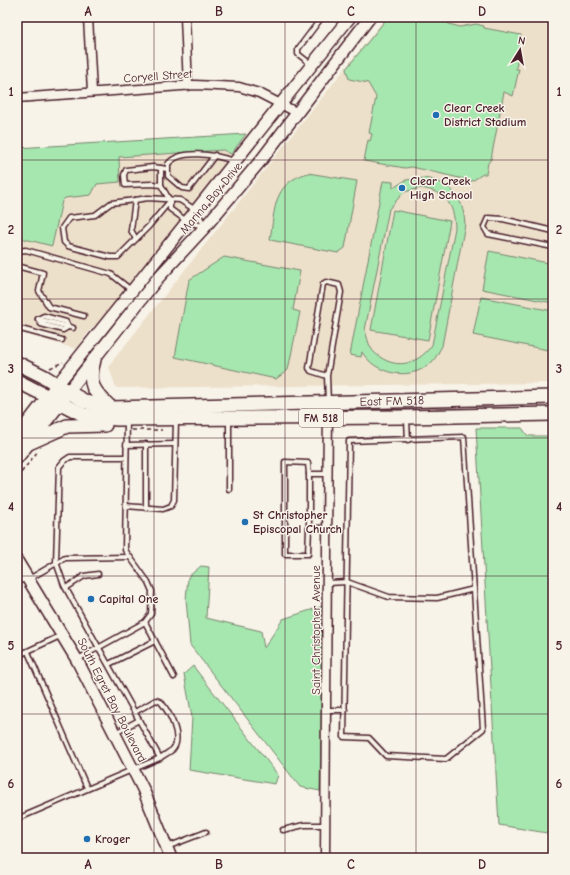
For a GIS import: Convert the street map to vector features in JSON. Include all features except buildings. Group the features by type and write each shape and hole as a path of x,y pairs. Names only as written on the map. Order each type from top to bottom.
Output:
{"main road":[{"name":"Marina Bay Drive","path":"63,388 132,291 350,17"},
{"name":"Marina Bay Drive","path":"63,388 94,360 142,299 262,159 296,112 370,17"},
{"path":"94,360 90,373 91,383 94,390 111,408"},
{"path":"17,363 63,388 25,437"},
{"path":"17,381 84,415 122,419"},
{"name":"FM 518","path":"63,388 86,402 111,408"},
{"name":"East FM 518","path":"111,408 406,400 553,398"},
{"path":"406,400 407,417"},
{"name":"East FM 518","path":"122,419 328,418 553,414"},
{"name":"FM 518","path":"17,457 25,437 67,426 108,425 122,419"},
{"name":"South Egret Bay Boulevard","path":"17,561 77,660 143,789 170,855"}],"street":[{"path":"88,17 92,92"},
{"path":"185,17 188,86"},
{"name":"Coryell Street","path":"17,98 188,86 238,86 259,93 296,112"},
{"name":"Saint Christopher Avenue","path":"325,858 328,402"}],"lane":[{"path":"312,65 298,54 298,49 322,17"},
{"path":"215,155 189,189 182,188 168,176 168,164 176,157 215,155 236,162"},
{"path":"161,168 161,185 170,201 170,209 188,222 205,227"},
{"path":"161,185 152,184 125,186 124,175 126,170 167,168"},
{"path":"170,201 149,226 118,257 110,257 68,246 64,242 62,228 69,218 95,215 111,203 148,198 170,201 180,200 197,211 205,227"},
{"path":"135,200 131,230 136,239"},
{"path":"553,231 503,219 488,218 484,227 488,234 553,247"},
{"path":"17,251 26,250 99,269 111,274 142,299"},
{"path":"17,266 43,274 39,291 45,302 50,306 84,316"},
{"path":"327,376 311,371 309,368 323,284 326,282 336,283 341,288 339,312 327,376 328,402"},
{"path":"44,316 66,322 71,328 63,330 42,324 38,319 44,316"},
{"path":"17,328 62,340"},
{"path":"407,417 408,440"},
{"path":"77,660 145,622 151,614 152,591 148,582 125,550 126,445 122,419"},
{"path":"126,506 163,509 170,506 174,500 176,419"},
{"path":"229,419 229,489"},
{"path":"464,437 483,730 446,758 386,756 369,738 344,737 347,582 349,442 464,437"},
{"path":"146,444 146,508"},
{"path":"126,445 175,444"},
{"path":"126,457 70,457 59,467 56,562 66,588 160,758"},
{"path":"285,462 308,463 309,474 308,554 284,554 285,462"},
{"path":"309,474 328,474"},
{"path":"309,528 328,528"},
{"path":"17,581 29,579 65,558 129,557"},
{"path":"66,588 84,576 98,574"},
{"path":"328,583 347,582 390,597 437,598 474,589"},
{"path":"145,622 174,677"},
{"path":"17,656 62,635"},
{"path":"109,664 155,641"},
{"path":"28,652 87,788"},
{"path":"17,819 132,768 160,758 172,750 176,739 176,733 164,707 156,700 135,712"},
{"path":"327,710 345,710"},
{"path":"114,733 139,720"},
{"path":"283,830 304,825 326,825"},
{"path":"170,855 206,832"}],"path":[{"path":"17,478 25,437"}],"shaded area":[{"name":"Clear Creek High School","path":"386,17 553,17 553,383 116,388 109,367 114,359"},
{"path":"223,150 234,156 105,318 91,329 76,349 17,332 17,236 52,246 62,201 65,198 91,195 97,184 120,182 119,157"},
{"path":"17,395 26,411 17,422"}],"green space":[{"name":"Clear Creek District Stadium","path":"388,17 439,17 449,24 460,27 476,24 484,26 484,28 521,35 516,69 519,69 513,96 504,92 491,159 488,163 486,174 483,174 472,181 412,167 405,168 364,161 368,140 370,141 372,134 369,133 376,97 368,83 349,79 346,69"},
{"path":"246,134 231,154 223,150 119,157 120,182 97,184 91,195 65,198 62,201 52,246 17,237 17,148"},
{"path":"308,173 357,181 345,248 338,253 270,240 275,207 282,190 288,183 297,177"},
{"path":"424,178 434,180 449,187 459,198 464,214 465,224 442,346 432,362 424,368 404,374 385,371 368,360 362,352 361,357 350,355 383,181 393,182 393,188 406,180","holes":["421,188 436,192 447,200 453,212 455,228 432,345 415,360 408,363 394,363 387,361 374,352 369,344 365,330 389,209 404,192"]},
{"path":"393,210 450,221 428,340 371,330"},
{"path":"489,251 553,264 553,303 482,289"},
{"path":"224,257 300,271 293,310 300,312 288,370 276,379 175,357 189,280"},
{"path":"481,297 553,311 553,351 473,335"},
{"path":"476,428 522,428 528,436 553,436 553,834 499,825"},
{"path":"201,566 209,567 206,618 261,631 264,648 283,619 323,606 320,791 300,787 190,645 186,599 188,577"},
{"path":"193,666 278,775 275,784 189,770 192,717 184,674"}],"place":[{"name":"Clear Creek District Stadium","path":"436,115"},
{"name":"Clear Creek High School","path":"402,188"},
{"name":"St Christopher Episcopal Church","path":"245,522"},
{"name":"Capital One","path":"91,599"},
{"name":"Kroger","path":"87,839"}]}
